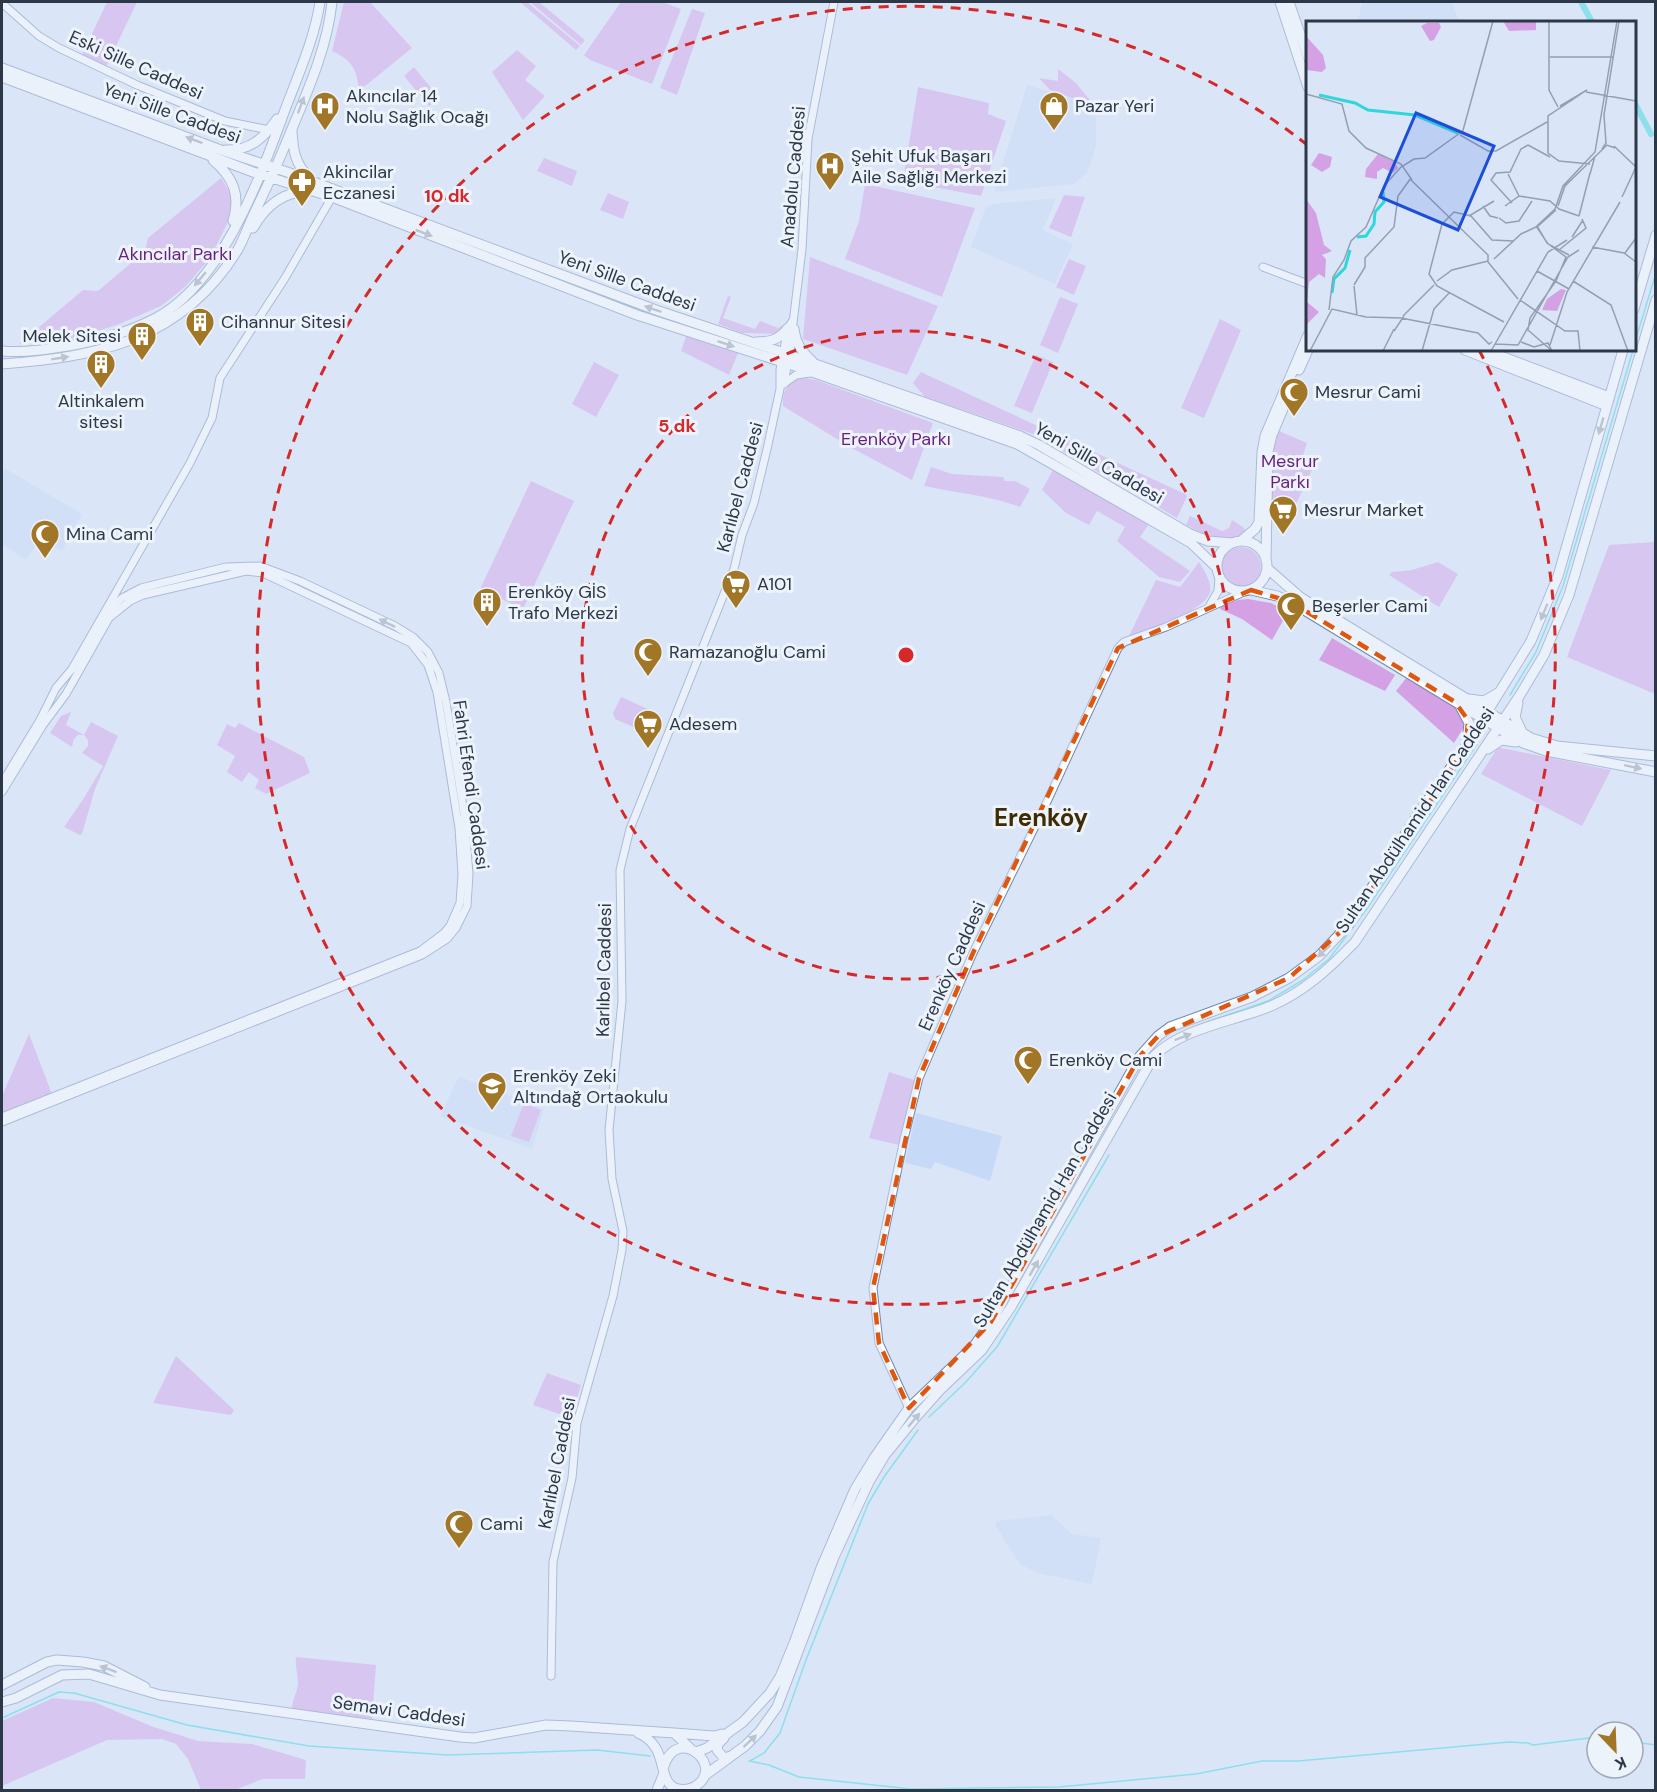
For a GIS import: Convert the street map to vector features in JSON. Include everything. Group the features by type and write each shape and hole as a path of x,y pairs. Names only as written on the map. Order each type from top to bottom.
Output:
{"main road":[{"path":"2,351 36,350 84,343 127,330 157,317 187,294 215,261 260,175 311,41 320,2"},
{"path":"238,250 292,127 324,42 332,2"},
{"path":"1280,2 1306,81"},
{"path":"1289,2 1306,51"},
{"name":"Yeni Sille Caddesi","path":"2,68 275,168 317,187 623,299 748,342 1017,444 1191,543 1217,572"},
{"name":"Yeni Sille Caddesi","path":"2,77 260,175 317,187 332,197 637,315 786,358"},
{"path":"218,149 232,150 253,145 269,130 286,107"},
{"path":"2,364 57,359 121,344 148,334 185,310 205,291 245,242 264,212 275,201 317,187 303,172 296,160 292,127"},
{"path":"206,155 225,170 234,186 236,211 229,237"},
{"path":"1636,305 1656,235"},
{"name":"Sultan Abdülhamid Han Caddesi","path":"704,1776 745,1746 760,1731 777,1707 834,1557 869,1482 885,1455 940,1390 982,1350 1011,1307 1154,1056 1176,1040 1273,1005 1308,986 1329,968 1355,942 1517,699 1544,655 1572,588 1656,300"},
{"path":"748,342 774,340 782,337 791,326"},
{"path":"791,326 800,350 815,369"},
{"path":"1306,340 1265,436 1262,452 1260,515 1255,529 1220,553 1217,572 1229,588 1277,596 1291,602 1545,751 1656,772"},
{"path":"1248,591 1262,581 1267,565 1270,443 1308,351"},
{"path":"1468,351 1608,402"},
{"path":"1487,351 1608,402"},
{"name":"Sultan Abdülhamid Han Caddesi","path":"694,1751 707,1748 743,1722 758,1707 780,1677 795,1643 821,1568 855,1489 909,1408 966,1353 991,1322 1140,1056 1158,1036 1170,1028 1272,988 1289,978 1319,956 1349,924 1418,814 1467,746 1531,641 1554,588 1623,351"},
{"name":"Yeni Sille Caddesi","path":"815,369 1020,436 1190,534 1208,541 1237,542"},
{"path":"1255,529 1261,536 1267,533"},
{"path":"1237,542 1255,545 1260,549 1267,565 1300,597 1458,700 1468,720 1467,746"},
{"path":"1504,688 1502,704 1508,706 1517,699"},
{"path":"1458,700 1484,701 1492,698 1504,688"},
{"path":"1517,699 1515,717 1523,738"},
{"path":"1467,746 1475,737 1482,737 1484,744 1479,756"},
{"path":"1479,756 1501,740 1523,738 1551,745 1656,756"},
{"name":"Semavi Caddesi","path":"2,1685 47,1662 57,1660 104,1666 160,1695"},
{"name":"Semavi Caddesi","path":"2,1702 16,1698 62,1675 76,1673 89,1674 160,1695 460,1737 474,1738 546,1725 714,1736 730,1732"},
{"path":"633,1731 650,1739 670,1785 689,1790 704,1776 704,1762 674,1734"},
{"path":"730,1732 718,1744 717,1750 724,1758 731,1756"},
{"path":"657,1791 670,1754 682,1748 694,1751"}],"street":[{"name":"Anadolu Caddesi","path":"786,358 802,249 808,139 834,2"},
{"name":"Eski Sille Caddesi","path":"2,3 39,36 137,85 225,121 269,130"},
{"path":"2,792 43,725 60,702 190,463 212,418 220,378 285,278 332,197"},
{"path":"1263,267 1306,283"},
{"path":"1272,272 1306,278"},
{"name":"Karlıbel Caddesi","path":"551,1676 553,1562 572,1478 577,1423 613,1296 622,1250 623,1231 612,1179 609,1130 622,1001 620,870 630,829 728,587 742,535 754,503 782,387 786,358"},
{"path":"782,387 796,375 815,369"},
{"name":"Fahri Efendi Caddesi","path":"2,1122 422,955 447,939 456,928 467,906 469,874 464,813 446,702 439,673 428,652 413,637 395,626 300,581 260,566 226,567 141,588 122,598 106,616"},
{"name":"Fahri Efendi Caddesi","path":"2,1117 420,951 444,933 457,913 460,903 462,874 459,828 437,692 428,665 411,644 263,573 246,571 143,595 106,616"},
{"path":"1209,607 1218,591 1217,572"},
{"name":"Erenköy Caddesi","path":"909,1408 879,1343 873,1288 919,1078 973,953 1045,806 1118,648 1124,642 1166,627 1248,591"},
{"path":"2,783 52,696 106,616"}],"highlighted area":[{"path":"1251,590 1291,602 1455,702 1468,720 1466,746 1349,924 1289,978 1158,1036 1140,1056 991,1322 909,1408 879,1343 873,1288 919,1078 973,953 1118,648"}],"shaded area":[{"path":"1362,2 1452,2 1459,21 1358,21"},
{"name":"Pazar Yeri","path":"1027,85 1088,103 1096,118 1096,145 1088,172 1074,184 994,192"},
{"path":"1056,198 1043,230 1073,244 1055,284 971,247 986,207 993,204"},
{"path":"6,469 82,514 62,551 40,539 26,560 2,544 2,472"},
{"name":"Erenköy Zeki Altındağ Ortaokulu","path":"460,1077 544,1109 532,1149 441,1116 457,1079"},
{"path":"916,1113 1002,1136 990,1181 935,1162 931,1169 905,1163"},
{"path":"1051,1515 1072,1534 1101,1538 1092,1584 1037,1573 1020,1564 995,1525 997,1521"}],"green space":[{"path":"107,2 137,2 106,67 82,55"},
{"path":"344,2 370,2 412,48 359,91 357,77 352,66 332,51"},
{"path":"520,2 527,2 580,46 576,50"},
{"path":"530,2 539,2 585,40 581,45"},
{"path":"621,2 662,2 681,9 652,84 590,60 584,55"},
{"path":"692,9 705,13 677,95 660,88"},
{"path":"517,50 536,66 525,80 545,96 523,120 492,72"},
{"path":"414,67 439,98 429,106 404,76"},
{"path":"1058,69 1076,83 1090,100 1086,103 1050,90 1039,78 1058,81"},
{"path":"918,87 989,103 988,114 1006,121 981,196 903,181"},
{"path":"544,158 577,171 572,186 537,171"},
{"name":"Akıncılar Parkı","path":"221,178 231,194 232,207 229,220 210,258 185,287 161,306 117,325 74,338 19,344 83,290 98,291 145,251 148,238"},
{"path":"865,184 975,208 942,297 845,259 859,221"},
{"path":"608,193 629,202 623,219 600,210"},
{"path":"1064,195 1085,197 1071,237 1049,228"},
{"path":"810,257 938,306 907,375 803,339"},
{"path":"1069,259 1086,266 1074,295 1056,287"},
{"path":"728,296 731,297 723,318 755,329 760,321 778,328 787,323 779,334 742,333 718,324"},
{"path":"1060,297 1078,304 1058,353 1040,345"},
{"path":"1220,319 1241,330 1204,418 1181,408"},
{"path":"687,334 739,351 729,375 681,351"},
{"path":"1036,355 1053,362 1032,413 1014,406"},
{"path":"594,362 619,375 596,417 572,404"},
{"path":"921,372 1185,494 1187,496 1177,518 1033,434 925,397 913,383"},
{"name":"Erenköy Parkı","path":"804,378 816,380 933,423 912,480 850,447 783,406 787,387 794,381"},
{"name":"Mesrur Parkı","path":"1279,431 1307,443 1303,455 1314,465 1295,507 1290,508 1274,502 1270,496 1274,445"},
{"path":"931,467 952,474 1003,477 1005,481 1015,481 1030,489 1020,507 984,497 924,486"},
{"path":"1054,468 1149,524 1140,537 1190,571 1180,582 1159,577 1117,541 1125,527 1097,511 1089,525 1066,513 1042,490"},
{"path":"531,481 574,501 523,609 480,589"},
{"path":"1190,516 1222,531 1229,528 1232,520 1246,531 1232,538 1216,537 1186,525"},
{"path":"1656,542 1655,694 1567,657 1609,545"},
{"path":"1241,547 1255,553 1261,567 1255,581 1241,587 1227,581 1221,567 1227,553"},
{"path":"1199,562 1210,584 1210,592 1206,599 1187,613 1129,636 1156,580 1180,587"},
{"path":"1438,562 1458,574 1439,607 1389,575 1392,572 1412,570"},
{"path":"1248,599 1271,603 1288,612 1272,640 1242,619 1220,609 1238,600"},
{"path":"1332,638 1395,675 1385,691 1319,660"},
{"path":"1407,677 1468,713 1469,719 1454,743 1396,691"},
{"path":"621,697 661,715 652,735 615,719 613,713"},
{"path":"71,712 66,725 84,735 78,735 74,739 72,747 50,733 61,716"},
{"path":"91,722 118,736 95,789 80,835 64,827 103,766 82,753 88,746 88,740 84,735"},
{"path":"239,723 304,757 310,773 266,794 255,788 259,780 249,772 242,782 227,772 235,756 217,745 227,724 235,728"},
{"path":"1498,747 1611,770 1582,826 1481,774"},
{"path":"29,1034 52,1094 2,1113 2,1096"},
{"path":"889,1072 914,1080 899,1145 869,1138"},
{"path":"524,1103 541,1110 529,1142 511,1136"},
{"path":"176,1356 234,1410 231,1415 153,1403"},
{"path":"547,1373 581,1385 571,1418 533,1405"},
{"path":"296,1657 376,1665 372,1719 292,1709 298,1684"},
{"path":"53,1698 94,1702 151,1726 198,1741 252,1744 306,1760 305,1779 263,1779 235,1790 201,1790 188,1759 176,1744 162,1739 107,1740 2,1786 2,1721"}],"waterway":[{"path":"1581,2 1591,21"},
{"path":"1636,106 1651,134"},
{"path":"1636,338 1656,273"},
{"path":"1510,695 1536,652 1563,586 1633,351"},
{"path":"1207,1022 1268,1001 1303,980 1329,959 1366,910 1477,744"},
{"path":"929,1417 965,1383 997,1347 1109,1155"},
{"path":"750,1761 764,1753 780,1733 806,1660 868,1504 884,1477 918,1430"},
{"path":"2,1718 59,1692 74,1693 187,1725 309,1746 448,1755 597,1750 650,1756"},
{"path":"749,1761 769,1765 799,1777 911,1789 1059,1787 1196,1774 1262,1761 1298,1761 1509,1742 1533,1745 1585,1738"},
{"path":"1645,1744 1656,1745"}],"place":[{"name":"Akıncılar 14 Nolu Sağlık Ocağı","path":"325,132"},
{"name":"Pazar Yeri","path":"1054,132"},
{"name":"Şehit Ufuk Başarı Aile Sağlığı Merkezi","path":"830,192"},
{"name":"Akincilar Eczanesi","path":"302,208"},
{"name":"Cihannur Sitesi","path":"200,348"},
{"name":"Melek Sitesi","path":"142,362"},
{"name":"Altinkalem sitesi","path":"101,390"},
{"name":"Mesrur Cami","path":"1294,418"},
{"name":"Mesrur Market","path":"1283,536"},
{"name":"Mina Cami","path":"45,560"},
{"name":"A101","path":"736,610"},
{"name":"Erenköy GİS Trafo Merkezi","path":"487,628"},
{"name":"Beşerler Cami","path":"1291,632"},
{"name":"Ramazanoğlu Cami","path":"648,678"},
{"name":"Adesem","path":"648,750"},
{"name":"Erenköy Cami","path":"1028,1086"},
{"name":"Erenköy Zeki Altındağ Ortaokulu","path":"492,1112"},
{"name":"Cami","path":"459,1550"}],"district":[{"name":"Erenköy","path":"1041,817"}]}
